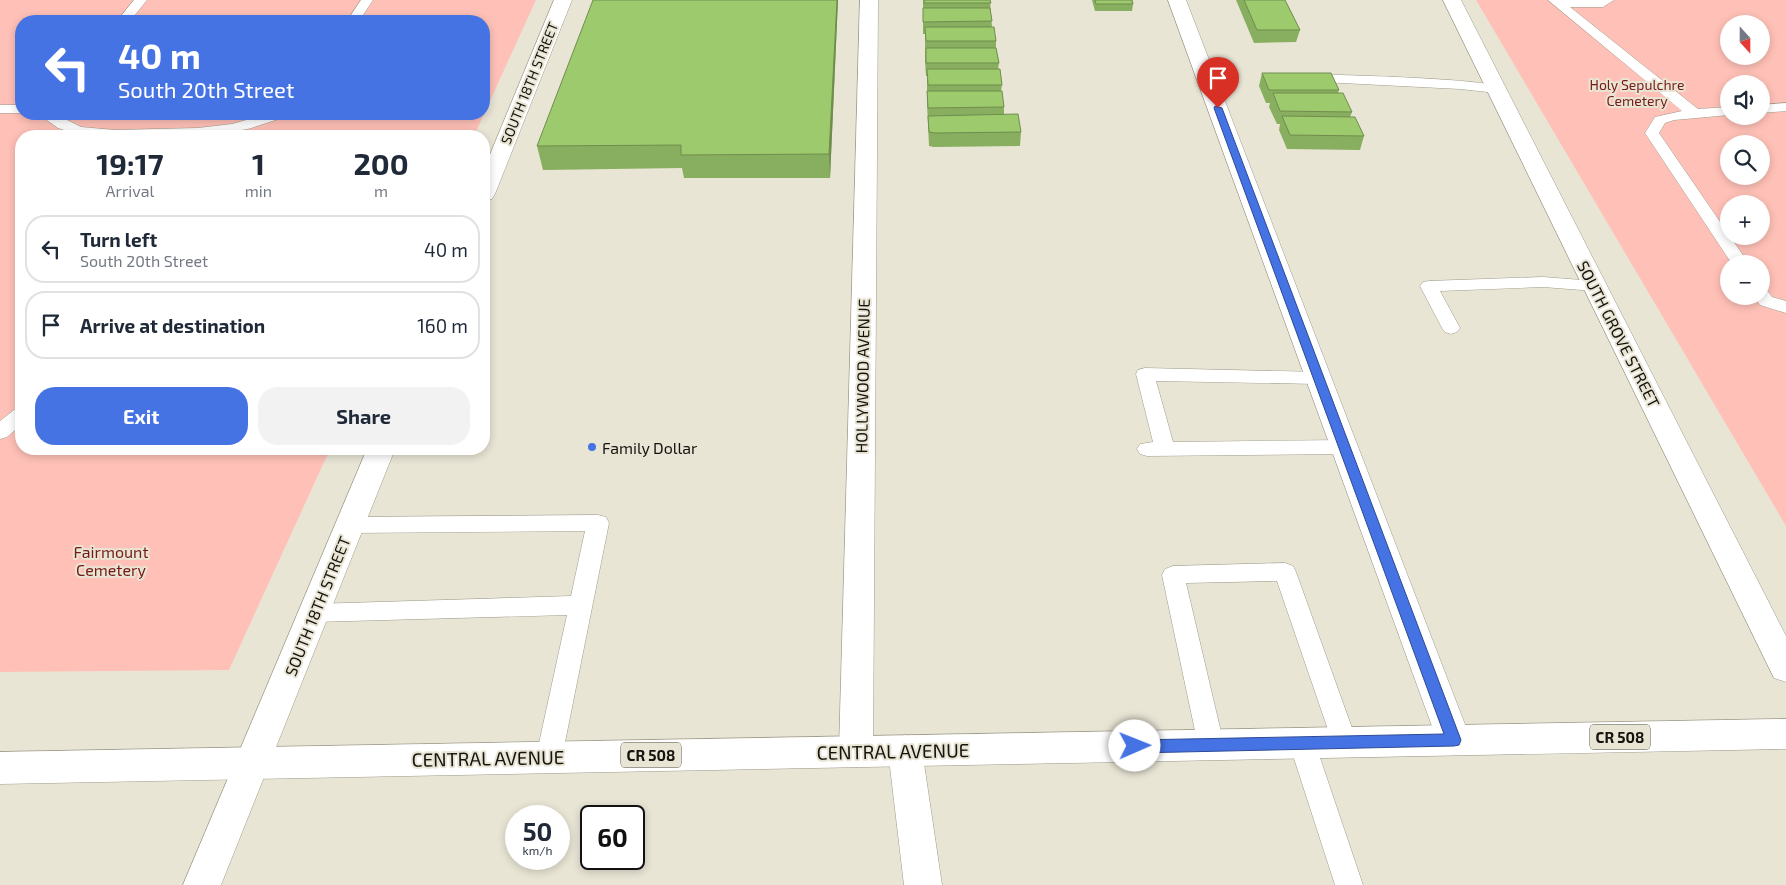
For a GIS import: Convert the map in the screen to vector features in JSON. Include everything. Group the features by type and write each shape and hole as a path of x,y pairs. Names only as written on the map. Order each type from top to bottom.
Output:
{"street":[{"name":"SOUTH 18TH STREET","path":"490,179 563,0"},
{"name":"HOLLYWOOD AVENUE","path":"856,752 868,0"},
{"path":"1177,0 1454,740"},
{"name":"SOUTH GROVE STREET","path":"1452,0 1786,668"},
{"name":"SOUTH 18TH STREET","path":"202,885 378,455"},
{"name":"CENTRAL AVENUE","path":"0,768 1786,734"},
{"path":"905,750 923,885"}],"lane":[{"path":"128,15 141,0"},
{"path":"357,15 367,0"},
{"path":"1556,2 1603,3 1608,0"},
{"path":"1556,2 1695,114"},
{"path":"1295,78 1497,89"},
{"path":"1770,108 1786,107"},
{"path":"0,110 15,109"},
{"path":"1720,112 1673,116 1660,120 1652,133 1735,255"},
{"path":"54,120 76,130"},
{"path":"239,130 267,120"},
{"path":"1451,328 1429,286 1543,282 1596,286"},
{"path":"1770,302 1786,307"},
{"path":"1319,378 1144,374 1156,449 1345,447"},
{"path":"0,432 15,420"},
{"path":"349,525 598,522 549,757"},
{"path":"1211,745 1173,574 1285,572 1344,742"},
{"path":"314,612 580,605"},
{"path":"1302,743 1349,885"}],"green space":[{"name":"Fairmount Cemetery","path":"0,0 536,0 490,101 490,15 15,15 15,120 481,120 477,130 15,130 15,455 327,455 229,670 0,672"},
{"name":"Holy Sepulchre Cemetery","path":"1476,0 1786,0 1786,526"}],"building":[{"path":"593,0 837,0 829,154 681,155 681,145 537,146"},
{"path":"924,0 990,0 991,3 924,3"},
{"path":"1095,0 1132,0 1133,4 1096,4"},
{"path":"1244,0 1285,0 1300,30 1257,30"},
{"path":"923,8 990,8 992,21 923,22"},
{"path":"925,27 994,27 996,41 926,41"},
{"path":"926,48 996,48 999,63 926,63"},
{"path":"927,69 1000,69 1002,85 928,85"},
{"path":"1262,73 1331,73 1339,90 1269,90"},
{"path":"927,91 1002,91 1004,107 928,108"},
{"path":"1273,93 1343,93 1352,112 1280,111"},
{"path":"1018,114 1021,132 929,132 928,116"},
{"path":"1282,116 1355,117 1364,136 1290,135"}],"place":[{"name":"Family Dollar","path":"592,447"}],"route":[{"path":"1135,746 1454,740 1218,108"}]}
